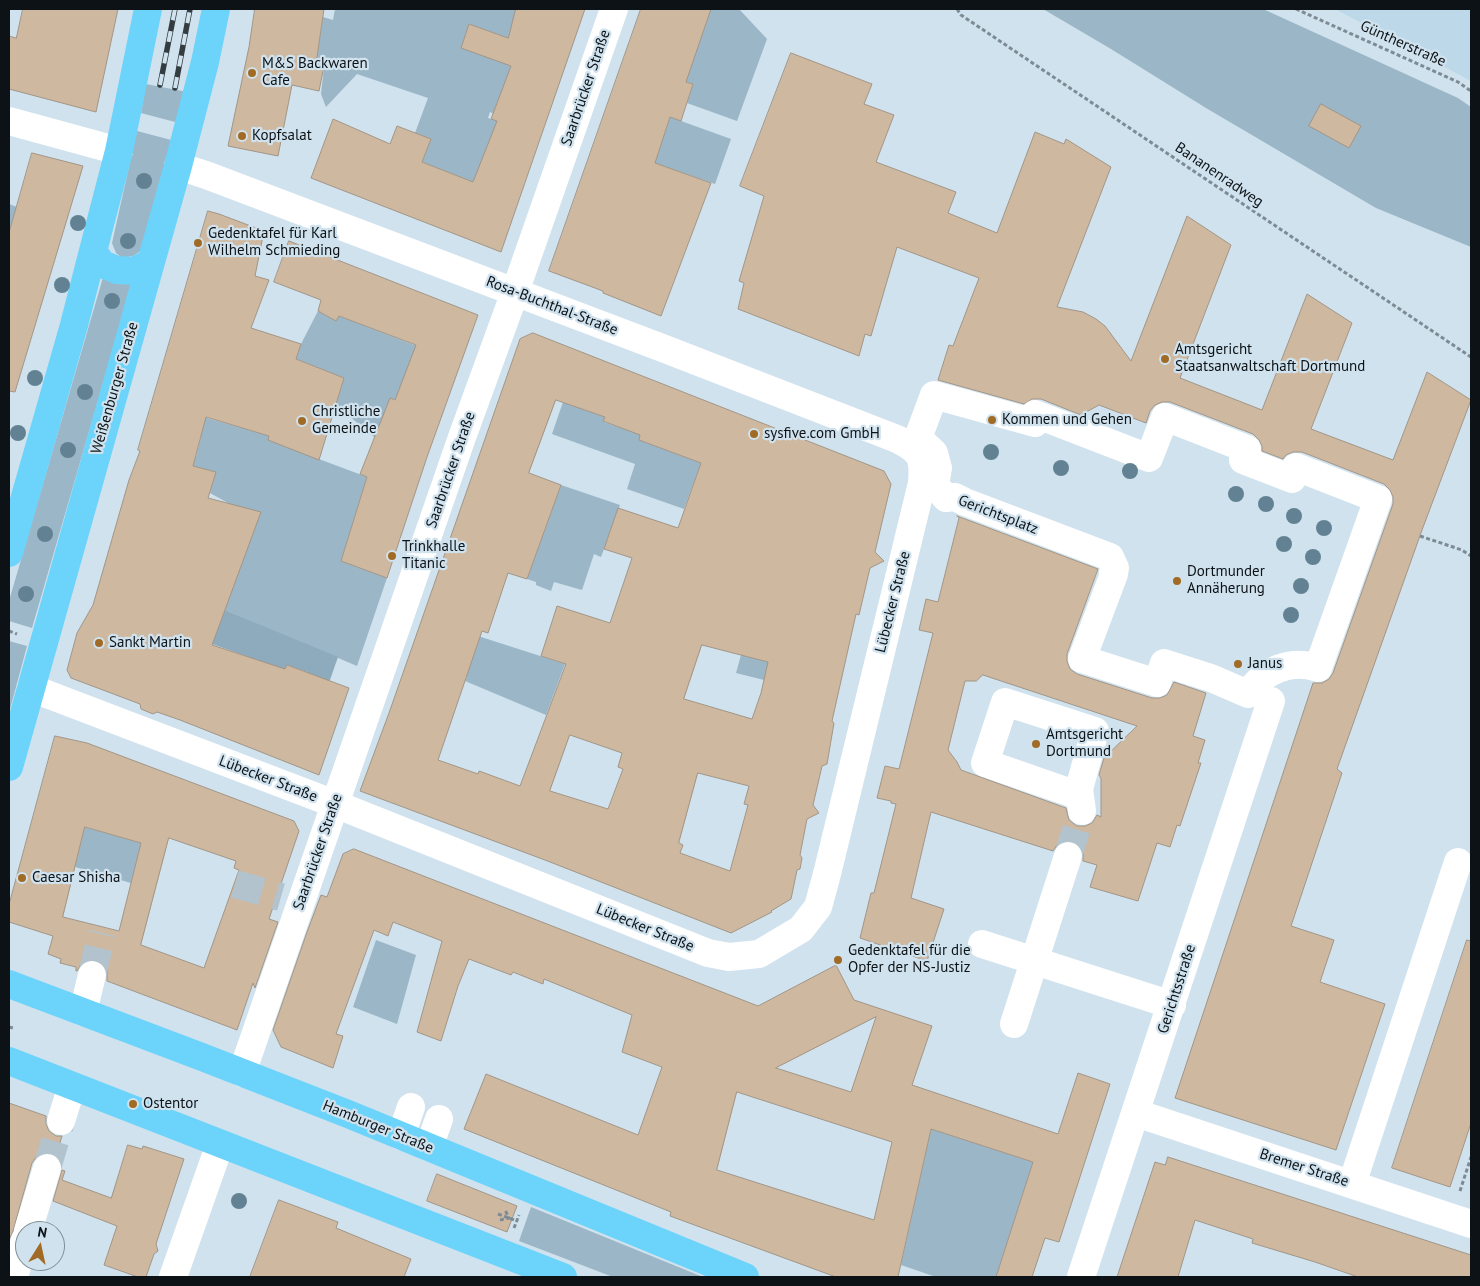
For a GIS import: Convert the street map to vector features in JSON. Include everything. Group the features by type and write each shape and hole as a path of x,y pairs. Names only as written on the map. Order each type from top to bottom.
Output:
{"main road":[{"path":"9,553 74,325 93,251 118,151 148,9"},
{"name":"Weißenburger Straße","path":"9,767 178,166 205,62 216,9"},
{"path":"93,251 102,264 117,270 134,271 150,263"},
{"name":"Hamburger Straße","path":"9,984 401,1136 745,1277"},
{"path":"9,1061 563,1277"}],"street":[{"name":"Saarbrücker Straße","path":"242,1073 291,900 335,804 461,440 614,9"},
{"path":"9,121 118,151"},
{"name":"Rosa-Buchthal-Straße","path":"178,166 206,174 665,349 897,440 911,446 920,457"},
{"name":"Gerichtsplatz","path":"934,395 1035,424 1032,421 1035,414 1149,458 1165,417 1247,449 1243,460 1292,479 1296,468 1378,499 1318,668 1295,664 1285,667 1269,673 1260,679 1248,694 1211,678 1164,663 1157,683 1082,659 1114,574 1115,568 1110,557 955,497 946,498 935,485 938,468 934,452 918,438 934,395"},
{"name":"Lübecker Straße","path":"31,688 335,804 708,953 729,957 759,954 801,929 818,907 922,483 923,469 920,457"},
{"name":"Gerichtsstraße","path":"1081,1277 1271,701"},
{"path":"1014,1024 1068,856"},
{"path":"1352,1184 1458,862"},
{"path":"982,944 1172,1005"},
{"path":"83,1012 92,975"},
{"path":"61,1122 72,1086"},
{"path":"401,1136 412,1107"},
{"name":"Bremer Straße","path":"1136,1113 1466,1220"},
{"path":"429,1148 439,1119"},
{"path":"173,1277 220,1144"},
{"path":"31,1221 47,1168"}],"path":[{"name":"Bananenradweg","path":"957,9 961,15 1471,357"},
{"name":"Güntherstraße","path":"1296,9 1458,82 1471,91"},
{"path":"1420,536 1462,550 1471,556"},
{"path":"1466,1220 1471,1157"},
{"path":"514,1230 522,1208"},
{"path":"498,1214 517,1221"}],"shaded area":[{"path":"335,9 524,9 516,31 508,38 469,24 461,48 508,64 511,67 494,114 490,112 488,118 519,129 473,182 422,162 431,139 415,133 428,98 357,74 326,107 321,94 324,67 316,64 323,17 333,20"},
{"path":"711,9 739,9 767,39 737,121 687,103 693,84 677,79 700,40"},
{"path":"1043,9 1263,9 1458,98 1471,107 1471,247 1376,208"},
{"path":"1335,9 1471,9 1471,81"},
{"path":"146,84 187,92 179,123 141,113"},
{"path":"670,117 731,139 715,184 652,162 657,130 665,133"},
{"path":"137,131 175,141 143,248 133,255 121,257 116,253 112,243"},
{"path":"9,204 17,207 9,233"},
{"path":"104,274 132,283 32,628 9,621 9,601"},
{"path":"318,311 336,321 339,316 427,350 395,400 390,398 379,440 336,405 344,378 296,359 301,344"},
{"path":"563,402 605,417 604,422 624,429 641,432 639,440 701,463 684,509 627,489 635,464 552,434"},
{"path":"200,416 269,436 268,440 367,477 341,561 387,578 357,666 225,610 228,503 210,493 215,472 199,468 184,471 196,457 201,436"},
{"path":"561,485 620,505 601,557 594,554 582,590 554,582 551,591 527,579"},
{"path":"225,610 338,657 324,697 307,672 287,665 281,680 246,656 212,644"},
{"path":"478,636 565,664 546,715 465,681 467,677 464,676"},
{"path":"9,641 27,646 9,713"},
{"path":"741,655 768,662 784,685 736,673"},
{"path":"84,827 141,843 131,883 75,867"},
{"path":"376,940 416,955 397,1024 353,1007"},
{"path":"931,1129 1033,1162 996,1277 936,1277 901,1265"},
{"path":"531,1207 703,1277 613,1277 519,1241"}],"building":[{"path":"23,9 118,9 96,112 9,89 9,36 16,38"},
{"path":"255,9 324,9 316,64 324,66 319,91 292,85 278,156 228,146"},
{"path":"516,9 585,9 501,252 311,178 333,119 390,144 397,126 431,139 422,162 473,182 497,121 491,119 511,66 461,48 469,24 508,38"},
{"path":"641,9 711,9 686,82 693,84 681,121 670,117 655,163 711,183 661,316 603,293 603,291 549,271"},
{"path":"791,53 872,84 864,104 894,115 876,162 956,192 948,213 997,233 1035,132 1064,144 1066,139 1111,167 1057,307 1083,312 1096,319 1105,326 1131,361 1187,216 1231,245 1180,378 1262,410 1307,294 1352,323 1311,429 1393,460 1427,372 1471,400 1422,530 1337,769 1342,773 1291,926 1334,940 1320,982 1385,1004 1336,1150 1175,1098 1313,683 1322,683 1329,679 1333,673 1393,504 1390,490 1384,484 1302,452 1293,452 1286,455 1283,459 1262,451 1259,440 1253,434 1170,402 1162,402 1155,405 1150,411 1146,423 1099,405 1081,415 1041,399 1032,399 1024,404 938,380 949,345 953,346 979,278 897,247 871,336 865,334 859,356 738,309 744,283 739,281 764,196 740,186"},
{"path":"1321,104 1361,126 1349,148 1309,126"},
{"path":"32,153 83,166 15,392 9,391 9,233"},
{"path":"208,211 264,231 255,276 269,280 251,328 301,344 296,359 344,378 319,460 268,440 269,436 206,417 193,466 216,472 208,498 261,512 212,645 285,669 287,665 349,688 319,775 180,720 157,712 153,714 141,709 140,704 71,678 67,670 77,633 93,605 129,480 140,451 138,450"},
{"path":"289,241 478,315 427,457 387,578 341,561 367,477 360,474 390,398 395,400 416,345 339,316 336,321 318,311 321,300 274,282"},
{"path":"533,333 884,471 891,484 875,552 884,561 870,568 859,615 856,614 832,721 834,723 827,764 822,766 813,805 819,813 807,819 800,855 802,858 800,869 797,870 791,899 772,912 731,933 545,860 360,791 520,339","holes":["556,400 605,417 603,421 640,435 639,440 701,463 678,528 618,508 604,549 632,558 610,623 557,606 541,656 566,664 520,786 479,771 478,774 438,760 482,631 488,633 508,573 527,579 561,485 529,473","702,645 768,662 761,693 752,719 684,699","570,735 622,753 618,767 623,769 608,809 550,791","698,773 749,786 744,804 748,805 730,871 680,853 683,845 679,843"]},
{"path":"957,516 1098,569 1067,654 1070,669 1077,674 1152,698 1160,698 1167,695 1174,682 1206,693 1193,736 1205,740 1198,763 1201,763 1180,826 1177,825 1170,847 1157,843 1138,901 1090,887 1097,865 1083,861 1083,852 1080,846 1073,841 1064,841 1057,845 1053,851 931,812 911,898 944,909 927,961 860,938 871,893 874,893 896,804 877,798 885,766 899,769 933,633 919,630 926,599 938,602 959,518","holes":["983,675 1137,726 1104,758 1099,775 1101,778 1101,817 1097,815 1092,823 1085,826 1077,826 1069,820 1066,808 961,770 948,750 965,681 976,681"]},
{"path":"55,736 87,743 294,821 299,831 269,919 278,922 255,988 253,983 237,1030 107,981 107,970 103,964 96,960 87,960 81,964 77,971 76,967 60,963 61,959 48,954 53,936 9,922 9,905","holes":["85,827 141,843 119,931 63,917","169,838 236,861 234,868 239,870 204,968 141,945"]},
{"path":"354,849 758,1006 836,965 854,1000 932,1026 912,1085 1058,1134 1078,1073 1110,1084 1059,1242 1045,1238 1032,1277 996,1277 1033,1162 931,1129 898,1277 836,1277 670,1216 671,1212 464,1129 486,1074 638,1135 662,1067 622,1052 632,1015 544,979 543,984 513,972 511,975 469,959 458,986 441,1041 417,1032 442,941 393,922 388,936 374,930 336,1034 343,1036 333,1068 281,1047 273,1030 321,895 327,897 343,854","holes":["876,1017 851,1092 776,1068","737,1092 892,1142 874,1220 717,1170"]},
{"path":"1467,940 1471,941 1471,1123 1450,1187 1392,1168"},
{"path":"9,1103 46,1116 46,1124 49,1131 56,1136 62,1136 56,1156 51,1153 43,1153 36,1157 32,1163 9,1240"},
{"path":"128,1145 142,1149 143,1146 184,1159 156,1244 158,1251 154,1254 146,1277 138,1277 104,1265 117,1226 53,1201 62,1170 65,1171 62,1180 111,1198"},
{"path":"1168,1157 1471,1255 1471,1277 1358,1277 1252,1243 1253,1239 1195,1220 1178,1277 1117,1277 1155,1162 1165,1165"},
{"path":"437,1174 517,1206 507,1232 427,1201"},
{"path":"279,1200 338,1222 336,1228 411,1259 404,1277 250,1277"}],"tunnel":[{"path":"1068,856 1082,811"},
{"path":"235,884 281,897"},
{"path":"92,975 102,933"},
{"path":"47,1168 61,1121"}],"railway":[{"path":"160,85 175,9"},
{"path":"175,88 190,9"}],"place":[{"name":"M&S Backwaren Cafe","path":"252,73"},
{"name":"Kopfsalat","path":"242,136"},
{"name":"Gedenktafel für Karl Wilhelm Schmieding","path":"198,243"},
{"name":"Amtsgericht Staatsanwaltschaft Dortmund","path":"1165,359"},
{"name":"Kommen und Gehen","path":"992,420"},
{"name":"Christliche Gemeinde","path":"302,421"},
{"name":"sysfive.com GmbH","path":"754,434"},
{"name":"Trinkhalle Titanic","path":"392,556"},
{"name":"Dortmunder Annäherung","path":"1177,581"},
{"name":"Sankt Martin","path":"99,643"},
{"name":"Janus","path":"1238,664"},
{"name":"Amtsgericht Dortmund","path":"1036,744"},
{"name":"Caesar Shisha","path":"22,878"},
{"name":"Gedenktafel für die Opfer der NS-Justiz","path":"838,960"},
{"name":"Ostentor","path":"133,1104"}]}
